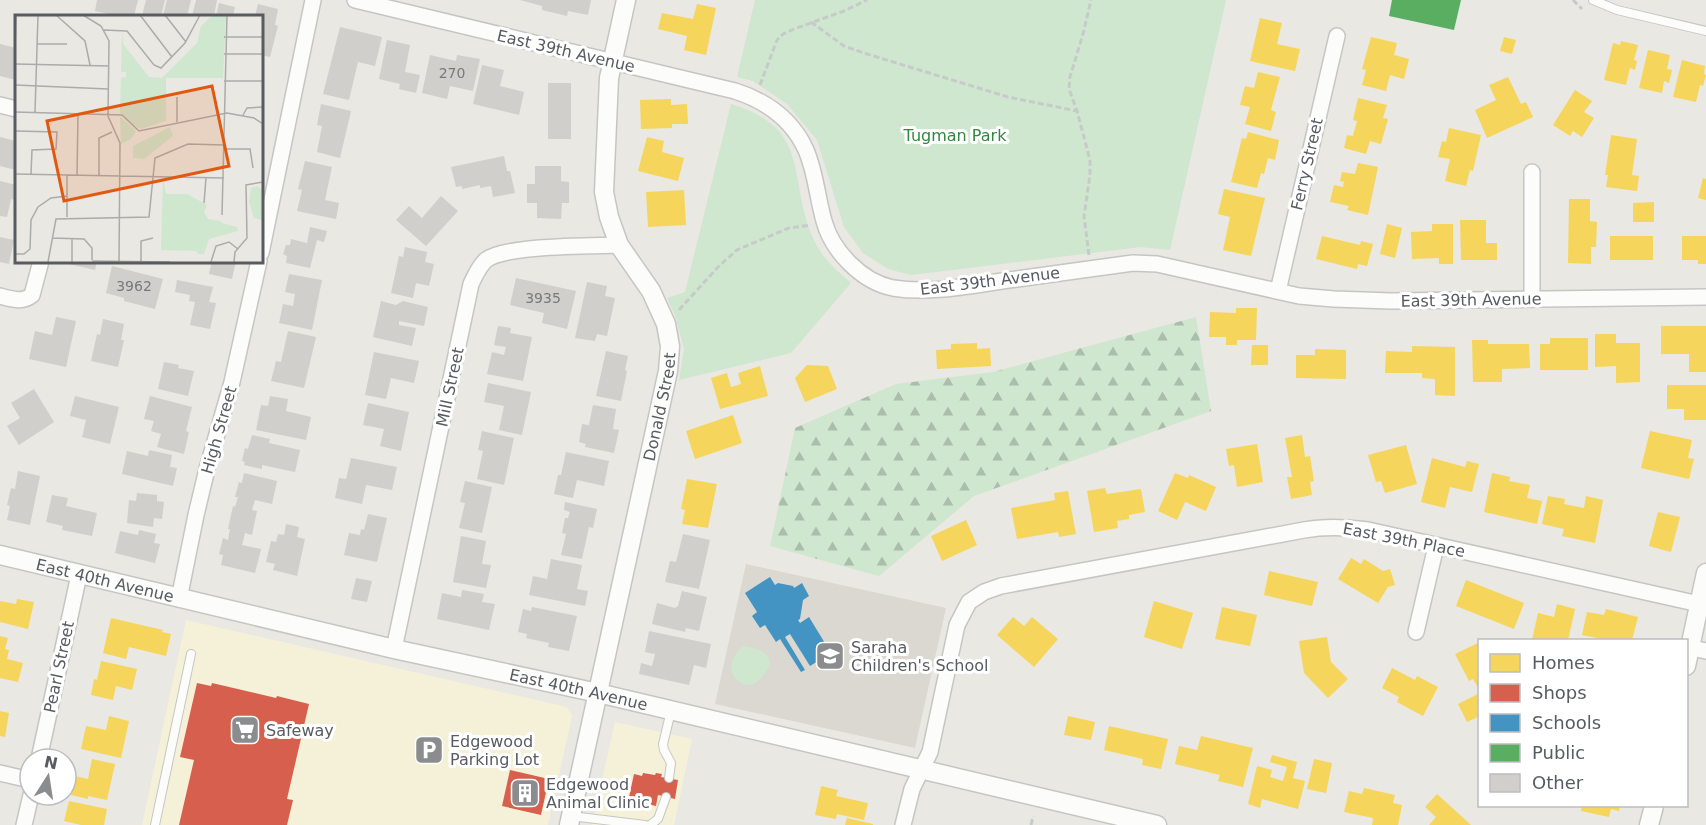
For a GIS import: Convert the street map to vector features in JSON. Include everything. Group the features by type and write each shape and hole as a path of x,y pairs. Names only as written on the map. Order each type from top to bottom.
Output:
{"street":[{"path":"262,248 313,0"},
{"name":"East 39th Avenue","path":"355,0 735,91 755,98 774,109 792,127 806,150 815,176 824,222 833,241 849,262 866,276 890,287 916,290 960,287 1133,262 1157,264 1299,296 1380,301 1706,297"},
{"name":"Donald Street","path":"570,820 668,371 670,346 666,324 651,291 619,245 609,217 604,192 611,62 626,0"},
{"name":"Ferry Street","path":"1278,291 1337,36"},
{"path":"0,105 15,109"},
{"path":"1532,172 1532,299"},
{"name":"Mill Street","path":"394,650 471,284 477,271 486,260 502,253 523,249 619,245"},
{"path":"0,296 28,299 35,290 41,262"},
{"name":"High Street","path":"179,598 196,515 234,374 259,262"},
{"name":"East 39th Place","path":"921,770 930,752 957,625 969,602 984,592 1001,586 1322,527 1343,526 1699,604"},
{"path":"1416,632 1436,546"},
{"name":"East 40th Avenue","path":"0,555 394,650 598,693 1157,825"},
{"path":"1688,663 1698,650 1699,604 1706,573"},
{"name":"Pearl Street","path":"42,747 79,575"},
{"path":"903,825 910,792 921,770"},
{"path":"0,773 18,777"},
{"path":"24,825 28,807"},
{"path":"1649,825 1654,807"}],"lane":[{"path":"1593,0 1617,10 1706,31"},
{"path":"155,825 191,654"},
{"path":"669,778 670,763 663,744 671,711"},
{"path":"650,825 658,819 666,797"},
{"path":"570,820 645,825"}],"path":[{"path":"755,98 777,40 783,34 867,0"},
{"path":"1091,0 1070,77 1069,89 1090,160 1084,216 1092,268"},
{"path":"1573,0 1582,9"},
{"path":"811,22 844,46 867,54 1008,98 1077,111"},
{"path":"666,324 718,267 737,250 789,228 824,222"},
{"path":"1031,825 1033,816"}],"shaded area":[{"name":"Saraha Children's School","path":"746,564 946,608 915,748 715,704"},
{"path":"186,620 567,707 572,716 548,825 142,825"},
{"path":"615,722 692,739 674,825 592,825"}],"green space":[{"name":"Tugman Park","path":"755,0 1226,0 1170,250 1141,247 911,275 888,269 863,253 844,227 817,140 787,104 753,81 737,77"},
{"path":"731,104 757,114 774,126 786,141 793,157 805,216 816,245 834,268 851,283 791,353 679,380 684,349 675,315 667,298 685,292"},
{"path":"1196,317 1211,411 974,496 879,576 770,546 795,428 896,384 993,372"},
{"path":"743,646 763,652 769,659 767,671 758,682 752,685 741,683 732,672 731,665"}],"building: Homes":[{"path":"697,4 716,8 706,55 684,50 687,36 658,29 662,13 693,19"},
{"path":"1260,18 1282,23 1277,44 1300,49 1295,71 1250,61"},
{"path":"1371,37 1397,43 1394,55 1409,59 1404,79 1390,75 1386,91 1362,85 1366,70 1362,69"},
{"path":"1504,37 1516,40 1512,54 1500,51"},
{"path":"1621,41 1638,45 1634,60 1637,61 1635,70 1630,68 1626,85 1604,80 1613,43 1620,45"},
{"path":"1648,50 1670,55 1667,69 1672,70 1669,83 1664,81 1662,93 1639,88"},
{"path":"1682,60 1705,66 1704,74 1706,75 1703,86 1700,85 1696,102 1673,97"},
{"path":"1258,72 1280,77 1271,110 1276,112 1271,131 1245,124 1250,107 1240,105 1245,86 1254,88"},
{"path":"1508,77 1521,104 1526,102 1533,117 1487,138 1475,110 1496,100 1489,85"},
{"path":"1575,90 1592,101 1584,112 1594,118 1582,137 1573,131 1570,136 1553,125"},
{"path":"1358,98 1387,105 1383,118 1388,119 1381,144 1370,141 1366,154 1344,148 1347,135 1353,136 1357,121 1353,120"},
{"path":"671,99 671,105 687,104 688,124 672,124 672,128 641,129 640,100"},
{"path":"1449,128 1481,135 1473,171 1470,170 1466,186 1445,181 1450,159 1438,157 1442,141 1446,142"},
{"path":"1248,132 1279,140 1275,160 1268,158 1257,188 1231,182 1242,138 1246,139"},
{"path":"1611,135 1637,139 1632,175 1639,176 1637,191 1606,187 1608,175 1605,175"},
{"path":"647,137 664,141 662,152 684,158 678,181 638,171"},
{"path":"1358,163 1378,167 1368,215 1347,210 1349,206 1330,202 1334,185 1343,187 1344,182 1340,181 1342,172 1355,174"},
{"path":"1703,178 1706,179 1706,200 1698,198"},
{"path":"1224,189 1265,198 1251,256 1223,250 1230,217 1218,214"},
{"path":"684,190 686,225 648,227 646,192"},
{"path":"1569,199 1590,199 1590,221 1597,222 1596,247 1591,247 1591,264 1568,263"},
{"path":"1654,202 1654,222 1633,222 1633,203"},
{"path":"1460,220 1486,220 1486,243 1497,243 1497,260 1461,260"},
{"path":"1387,224 1402,228 1395,258 1380,254"},
{"path":"1432,224 1453,224 1453,264 1439,264 1439,258 1412,259 1411,232 1432,231"},
{"path":"1322,236 1360,245 1361,241 1373,244 1367,266 1358,264 1357,269 1316,259"},
{"path":"1610,236 1653,236 1653,260 1610,260"},
{"path":"1682,236 1706,236 1706,264 1698,264 1698,260 1682,260"},
{"path":"1236,308 1257,308 1256,340 1237,340 1237,345 1226,345 1226,337 1209,337 1210,312 1236,313"},
{"path":"1661,326 1706,326 1706,372 1689,372 1689,354 1661,354"},
{"path":"1595,334 1616,334 1616,343 1640,343 1640,382 1616,383 1616,366 1595,367"},
{"path":"1550,338 1588,338 1588,370 1540,370 1540,344 1550,344"},
{"path":"1472,340 1488,340 1488,344 1529,344 1530,368 1502,369 1502,382 1473,382"},
{"path":"977,343 977,349 990,348 991,366 937,369 936,350 951,349 951,344"},
{"path":"1252,345 1268,345 1268,365 1251,365"},
{"path":"1412,346 1455,347 1455,396 1435,395 1435,379 1422,378 1422,373 1385,373 1386,351 1412,352"},
{"path":"1315,349 1346,350 1346,379 1296,378 1296,355 1315,355"},
{"path":"807,365 828,366 837,389 805,402 795,378"},
{"path":"760,366 768,396 720,409 711,378 727,373 731,387 741,384 738,373"},
{"path":"1667,385 1706,385 1706,420 1684,420 1684,409 1667,409"},
{"path":"733,415 742,443 695,459 686,431"},
{"path":"1650,431 1692,440 1688,458 1694,459 1689,479 1641,468"},
{"path":"1302,435 1305,457 1310,456 1314,481 1310,482 1312,495 1291,499 1287,477 1292,477 1285,438"},
{"path":"1257,444 1263,482 1237,487 1234,465 1229,466 1226,449"},
{"path":"1406,445 1417,484 1385,493 1381,481 1376,482 1368,455"},
{"path":"1432,458 1465,467 1467,461 1479,464 1472,492 1450,487 1445,508 1421,502"},
{"path":"1175,473 1188,478 1189,475 1216,487 1206,511 1185,502 1177,520 1158,511"},
{"path":"1492,473 1510,477 1509,481 1530,485 1527,498 1542,501 1537,524 1484,512"},
{"path":"687,479 717,484 708,528 682,524 685,510 681,509"},
{"path":"1105,488 1107,494 1141,489 1145,512 1129,515 1129,519 1117,521 1118,528 1094,532 1087,491"},
{"path":"1068,491 1076,534 1059,537 1058,532 1017,539 1011,508 1055,500 1054,493"},
{"path":"1548,496 1565,499 1564,504 1584,508 1586,496 1603,500 1595,543 1562,536 1564,529 1542,524"},
{"path":"1658,512 1680,517 1671,552 1649,546"},
{"path":"966,520 977,545 942,561 931,536"},
{"path":"1351,558 1361,564 1364,559 1383,571 1390,569 1395,585 1388,587 1378,603 1338,579"},
{"path":"1269,571 1318,582 1312,606 1264,595"},
{"path":"1466,580 1524,603 1514,629 1456,606"},
{"path":"17,599 34,602 28,629 0,622 0,601 16,604"},
{"path":"1154,601 1193,613 1182,649 1144,637"},
{"path":"1557,604 1575,609 1568,639 1532,639 1538,613 1554,617"},
{"path":"1222,607 1257,615 1250,646 1215,639"},
{"path":"1606,609 1638,617 1632,639 1602,639 1582,635 1587,612 1604,615"},
{"path":"1013,617 1024,626 1032,617 1058,639 1034,667 997,635"},
{"path":"111,618 163,630 162,632 171,634 166,656 129,647 126,659 103,653"},
{"path":"0,636 8,638 5,649 9,650 7,659 23,663 18,682 0,678"},
{"path":"1327,637 1331,662 1348,679 1328,698 1304,673 1299,641"},
{"path":"1478,643 1478,688 1473,679 1469,681 1455,654"},
{"path":"101,661 137,669 132,690 116,686 113,700 91,695"},
{"path":"1392,668 1415,680 1417,676 1438,687 1423,716 1397,702 1399,697 1382,688"},
{"path":"1478,694 1478,717 1467,722 1458,704"},
{"path":"0,711 9,713 5,737 0,736"},
{"path":"109,716 129,721 121,758 81,749 86,726 106,730"},
{"path":"1068,716 1095,722 1091,740 1064,735"},
{"path":"1109,726 1168,739 1161,769 1142,765 1143,759 1104,750"},
{"path":"1201,736 1253,748 1243,787 1218,781 1220,775 1175,764 1179,746 1197,750"},
{"path":"1272,755 1297,762 1293,778 1305,781 1298,809 1262,799 1260,808 1248,804 1257,766 1272,770 1270,777 1283,781 1287,767 1270,762"},
{"path":"92,759 115,764 107,800 78,797 78,777 88,779"},
{"path":"1314,759 1332,763 1326,793 1307,789"},
{"path":"821,786 838,790 836,796 868,803 864,820 837,814 836,819 815,815"},
{"path":"1364,788 1395,795 1393,803 1402,805 1398,825 1372,825 1373,818 1344,812 1349,791 1362,794"},
{"path":"1437,794 1471,825 1429,825 1436,817 1425,807"},
{"path":"78,803 107,809 104,825 81,825 64,821 68,807 78,807"},
{"path":"1582,807 1620,807 1619,811 1611,809 1609,817 1581,811"},
{"path":"847,818 873,824 873,825 845,825"}],"building: Shops":[{"name":"Safeway","path":"197,683 211,686 212,683 309,704 287,799 293,800 287,825 179,825 194,760 180,757"},
{"name":"Edgewood Animal Clinic","path":"510,770 549,779 541,815 502,806"},
{"path":"643,773 662,774 661,777 678,780 675,799 658,795 656,806 637,802 637,799 629,797 634,774 642,776"}],"building: Schools":[{"name":"Saraha Children's School","path":"770,577 775,585 778,583 794,588 802,583 809,596 803,600 798,620 800,623 809,617 831,653 810,666 790,634 785,637 805,670 801,672 780,639 776,642 765,625 760,628 752,616 757,612 745,593"}],"building: Public":[{"path":"1392,0 1461,0 1454,30 1389,16"}],"building: Other":[{"path":"97,0 138,0 134,15 113,15 95,11"},
{"path":"146,0 165,0 161,15 142,15"},
{"path":"167,0 191,0 187,15 163,15"},
{"path":"196,0 217,0 214,15 192,15"},
{"path":"520,0 591,0 588,15 568,11 567,16 542,10 542,6"},
{"path":"219,3 235,7 233,15 216,15"},
{"path":"258,4 278,9 275,25 278,26 270,57 262,55 262,15 255,15"},
{"path":"340,27 382,37 375,66 358,62 349,100 323,94"},
{"path":"387,40 410,45 405,72 420,75 416,93 399,89 400,84 379,79"},
{"path":"0,44 15,48 15,80 0,76"},
{"path":"430,55 456,61 457,55 480,59 473,91 450,86 447,99 422,93"},
{"path":"482,65 504,70 500,86 524,92 519,115 473,104"},
{"path":"548,83 571,83 571,139 548,139"},
{"path":"321,104 351,111 340,158 317,152 322,126 317,125"},
{"path":"0,137 15,141 15,170 0,166"},
{"path":"504,156 515,193 493,197 491,186 480,188 480,185 462,189 462,186 456,187 451,167"},
{"path":"305,161 332,167 325,200 339,203 336,219 297,211 302,190 298,189"},
{"path":"535,166 561,166 561,181 569,182 569,203 562,203 561,219 537,218 537,203 527,203 527,184 535,184"},
{"path":"0,181 15,185 15,200 11,199 7,217 0,216"},
{"path":"441,196 458,211 426,246 396,220 409,206 422,218"},
{"path":"310,227 327,231 324,242 317,240 310,268 286,263 287,256 283,254 286,245 290,245 291,239 307,243"},
{"path":"0,237 14,240 9,264 0,262"},
{"path":"405,247 427,252 425,262 434,264 429,286 416,283 413,298 391,293 399,256 403,257"},
{"path":"69,262 97,262 95,270 69,264"},
{"path":"212,262 236,262 232,279 209,274"},
{"path":"112,266 163,279 155,309 124,301 124,298 106,293"},
{"path":"289,274 322,280 312,330 279,323 283,304 293,306 295,294 285,292"},
{"path":"516,278 576,291 567,329 542,323 544,313 510,305"},
{"path":"177,280 213,287 209,302 216,303 210,329 190,325 195,302 189,301 190,295 175,292"},
{"path":"587,282 607,286 605,296 615,298 607,336 597,334 595,341 575,338"},
{"path":"381,301 396,305 403,301 428,307 424,326 399,321 399,325 416,328 412,346 373,337"},
{"path":"56,317 76,321 66,367 29,359 35,331 52,335"},
{"path":"103,319 124,324 121,340 124,340 118,367 91,361"},
{"path":"498,326 511,328 510,333 532,337 523,381 487,374 492,352 504,355 506,347 494,345"},
{"path":"288,331 316,337 304,388 271,381 276,361 281,362"},
{"path":"606,351 628,356 621,401 596,396"},
{"path":"374,352 419,361 414,383 391,378 386,399 365,395"},
{"path":"164,362 194,371 188,396 158,389"},
{"path":"488,383 531,392 522,435 499,430 504,406 484,402"},
{"path":"34,389 54,422 19,445 7,426 20,418 11,403"},
{"path":"75,396 119,407 110,444 82,437 86,420 70,416"},
{"path":"150,396 192,407 186,431 189,432 184,454 157,447 161,434 151,431 154,421 144,419"},
{"path":"270,396 288,399 286,411 311,417 306,440 256,430 261,405 268,406"},
{"path":"368,403 409,412 401,451 380,446 384,429 363,425"},
{"path":"593,405 616,409 613,429 619,430 614,453 585,447 586,444 579,442 582,424 589,425"},
{"path":"482,431 514,438 504,485 477,479 483,451 478,450"},
{"path":"252,435 270,439 269,443 300,450 295,472 262,465 262,469 244,465 245,462 242,461 245,448 248,449"},
{"path":"149,450 172,455 170,467 177,468 173,486 122,474 127,451 148,456"},
{"path":"566,452 609,461 604,486 577,480 573,498 554,494"},
{"path":"351,458 397,467 392,490 366,485 362,504 335,498 339,478 346,479"},
{"path":"18,471 40,476 30,525 7,520 10,506 7,505 11,488 15,489"},
{"path":"244,473 277,481 272,504 255,500 252,510 257,511 252,535 245,533 242,545 261,549 255,573 221,565 223,555 219,554 223,538 228,540 233,506 235,507 238,497 235,497"},
{"path":"465,481 492,487 482,533 459,528 465,503 460,502"},
{"path":"137,493 157,495 157,501 164,502 162,519 154,518 153,527 127,523 129,500 136,501"},
{"path":"52,495 68,498 66,506 97,513 92,536 62,530 63,526 46,522"},
{"path":"565,502 597,509 593,528 589,527 582,559 561,555 566,534 562,533 565,518 568,518 570,512 564,510"},
{"path":"368,514 387,518 377,562 344,555 349,533 360,535 361,529 364,530"},
{"path":"286,524 299,527 297,537 305,539 297,576 273,570 275,564 266,562 271,541 276,542 278,534 284,535"},
{"path":"139,530 156,534 154,543 160,544 155,563 115,553 120,531 138,535"},
{"path":"683,534 710,540 699,589 665,582 670,561 676,562"},
{"path":"461,536 486,541 482,564 491,565 486,588 453,582"},
{"path":"551,559 582,565 577,589 588,591 585,606 529,595 533,576 547,579"},
{"path":"356,578 372,581 367,602 351,599"},
{"path":"462,590 484,594 482,602 495,604 489,630 437,619 442,593 461,597"},
{"path":"682,591 707,597 699,631 686,628 685,632 652,624 657,603 675,608 678,606"},
{"path":"532,607 577,616 569,651 548,647 549,643 526,638 527,634 518,632 523,609 531,611"},
{"path":"649,631 711,644 706,668 694,665 689,685 639,674 641,663 652,666 655,654 645,652"}],"place":[{"name":"Saraha Children's School","path":"830,656"},
{"name":"Safeway","path":"245,730"},
{"name":"Edgewood Parking Lot","path":"429,750"},
{"name":"Edgewood Animal Clinic","path":"525,793"}]}
